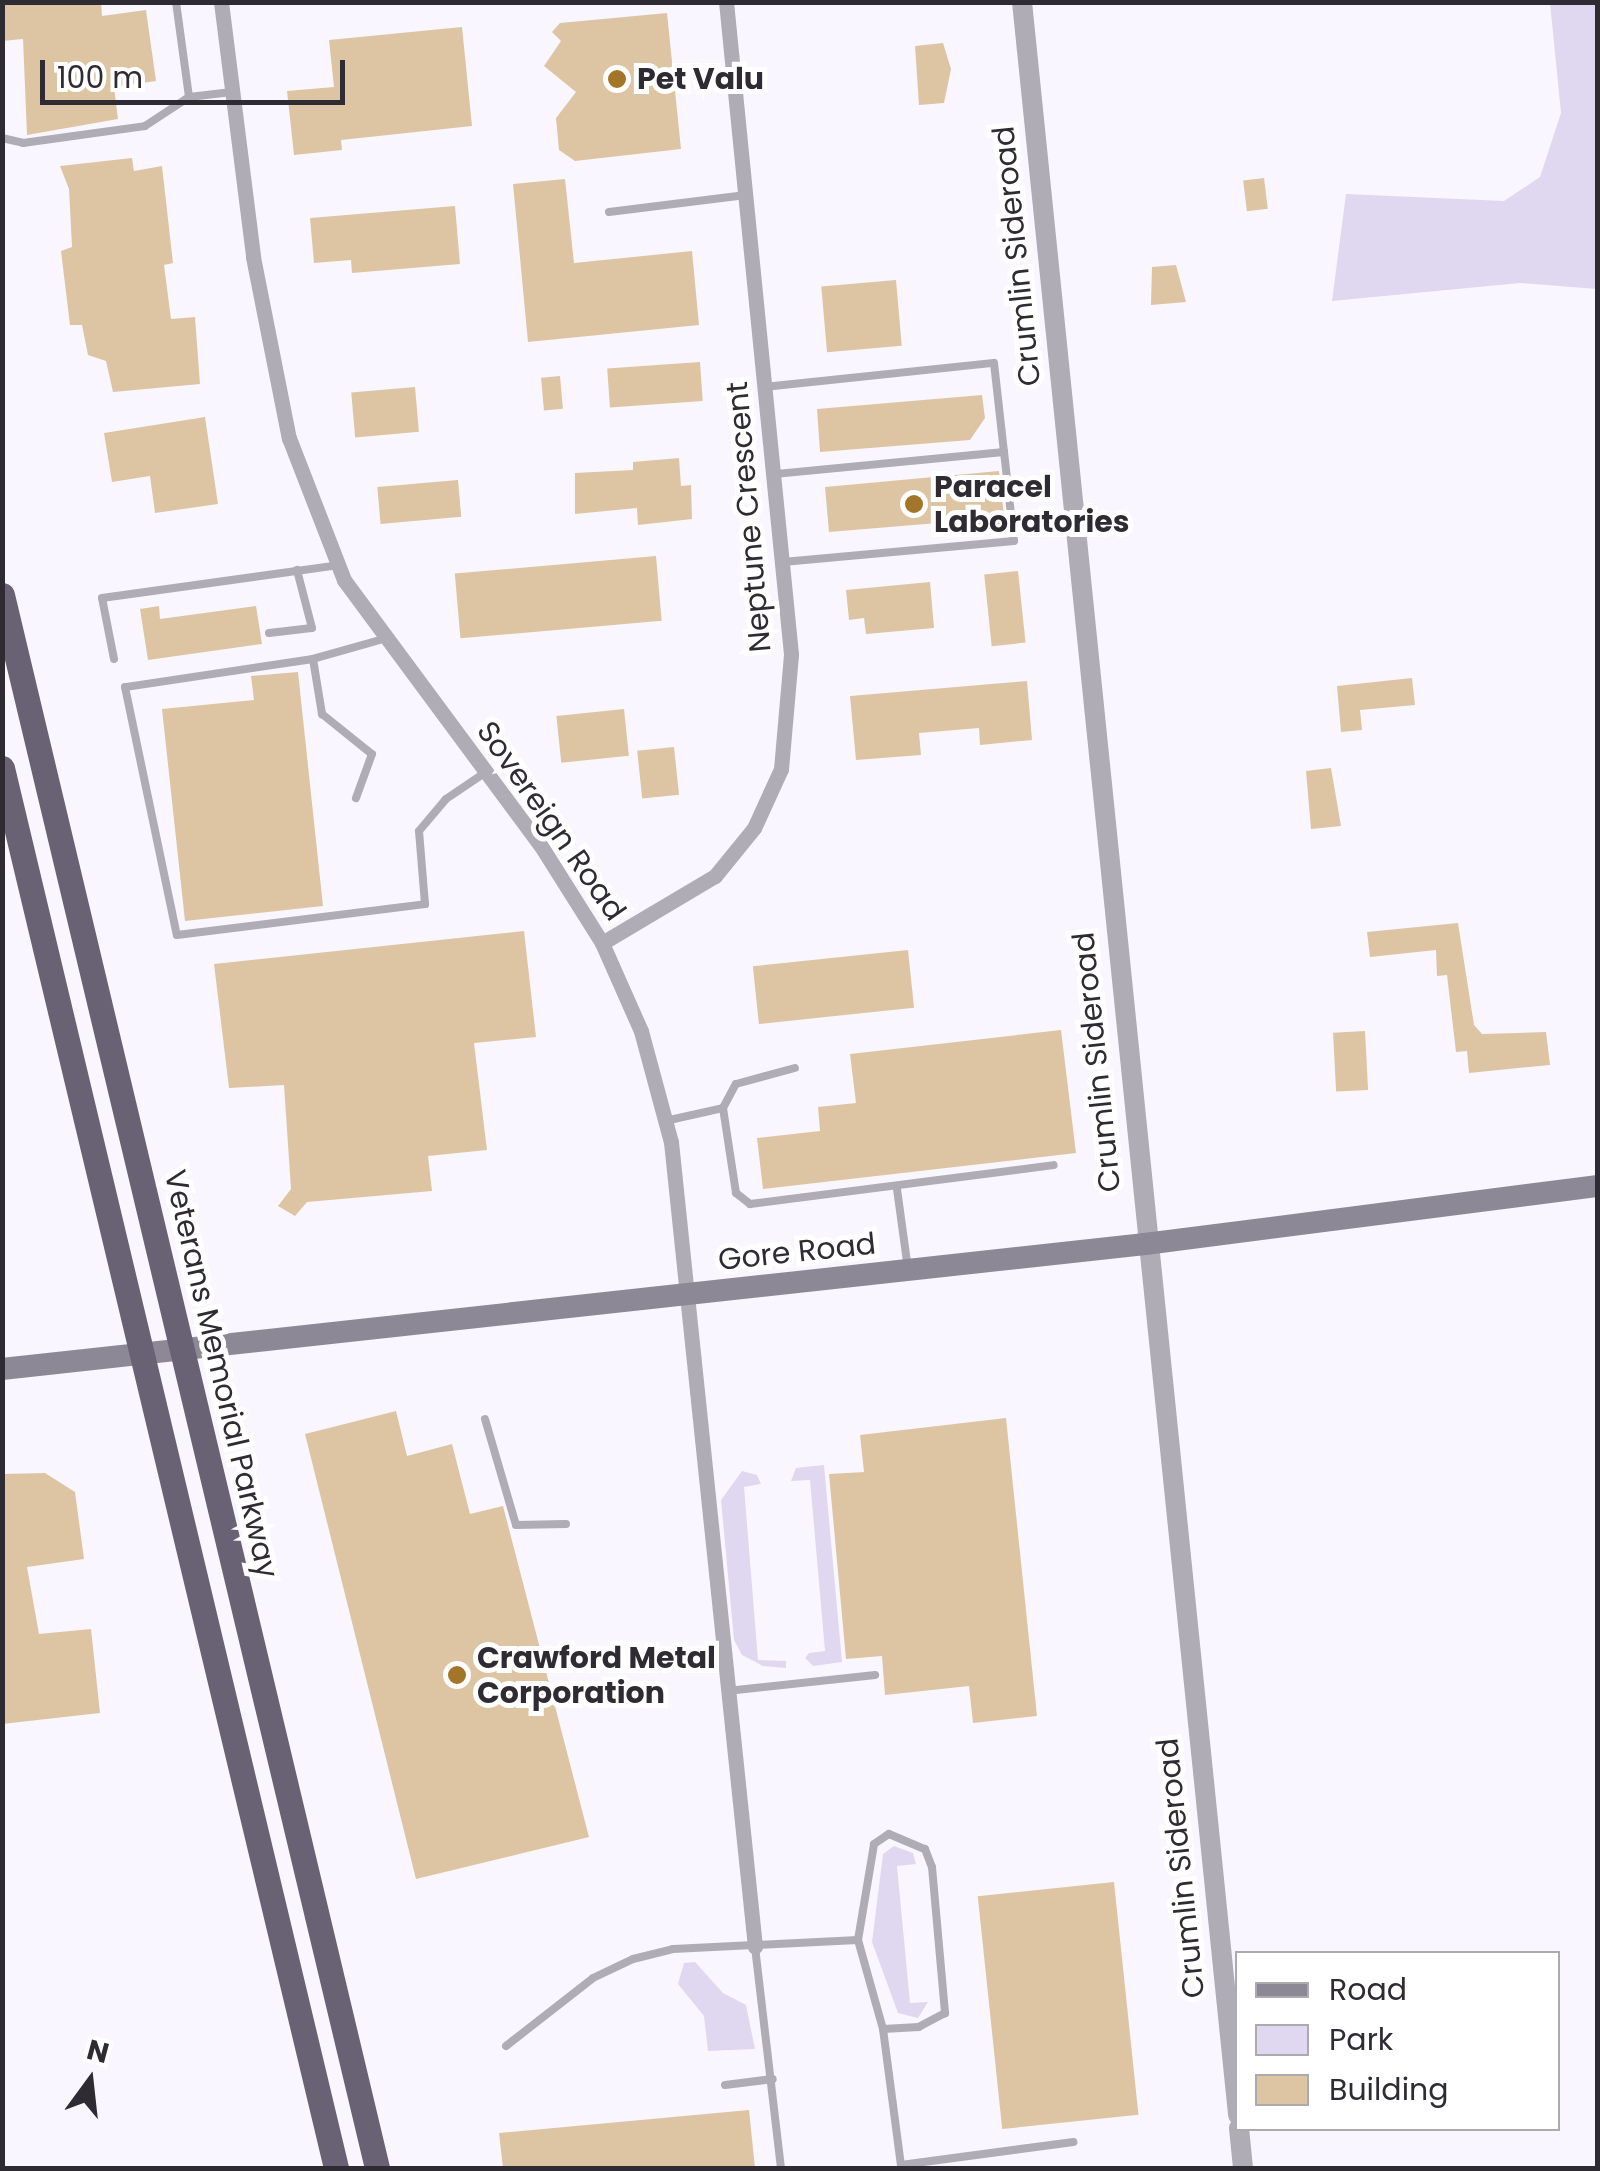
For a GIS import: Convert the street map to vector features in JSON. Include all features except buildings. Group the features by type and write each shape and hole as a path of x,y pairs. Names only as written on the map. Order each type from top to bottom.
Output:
{"highway":[{"name":"Veterans Memorial Parkway","path":"2,595 377,2168"},
{"path":"2,768 336,2168"}],"main road":[{"name":"Gore Road","path":"2,1369 1146,1244 1598,1186"}],"street":[{"name":"Sovereign Road","path":"221,2 254,257 290,438 338,564 602,943 641,1031 665,1121 755,1947"},
{"name":"Neptune Crescent","path":"602,943 714,876 754,828 781,768 791,654 726,2"},
{"name":"Crumlin Sideroad","path":"1022,2 1235,2087"},
{"path":"1239,2131 1243,2168"}],"lane":[{"path":"176,2 189,96"},
{"path":"2,138 23,143 144,126 189,96 232,92"},
{"path":"608,212 746,195"},
{"path":"764,386 994,362 1014,541 782,562"},
{"path":"774,474 1004,452"},
{"path":"114,659 102,598 338,564"},
{"path":"269,633 312,628 297,570"},
{"path":"387,638 313,658 125,688 176,935 425,904 419,831 446,799 486,772"},
{"path":"313,658 322,714 372,754 356,798"},
{"path":"795,1068 736,1084 723,1108 736,1193 750,1204 898,1189 1054,1165"},
{"path":"665,1121 723,1108"},
{"path":"898,1189 908,1270"},
{"path":"485,1419 516,1525 566,1524"},
{"path":"728,1690 875,1675"},
{"path":"883,2029 919,2028 944,2013 932,1867 910,1838 889,1834 874,1844 858,1940 883,2029 901,2165 1073,2142"},
{"path":"506,2046 593,1978 633,1959 674,1948 858,1940"},
{"path":"755,1947 781,2168"},
{"path":"725,2085 773,2079"}],"green space":[{"path":"1550,3 1597,3 1597,289 1520,283 1332,301 1346,194 1504,201 1540,177 1561,113"},
{"path":"824,1465 842,1662 813,1666 805,1658 809,1653 825,1651 810,1480 791,1481 796,1468"},
{"path":"742,1471 757,1475 761,1484 744,1487 758,1660 786,1661 786,1668 763,1666 742,1655 734,1640 721,1500"},
{"path":"894,1846 913,1853 916,1864 897,1866 910,2003 928,2002 918,2018 898,2013 872,1942 883,1854"},
{"path":"695,1962 723,1993 746,2005 755,2049 708,2051 704,2016 678,1984 684,1963"}],"place":[{"name":"Pet Valu","path":"617,79"},
{"name":"Paracel Laboratories","path":"914,504"},
{"name":"Crawford Metal Corporation","path":"457,1675"}]}
